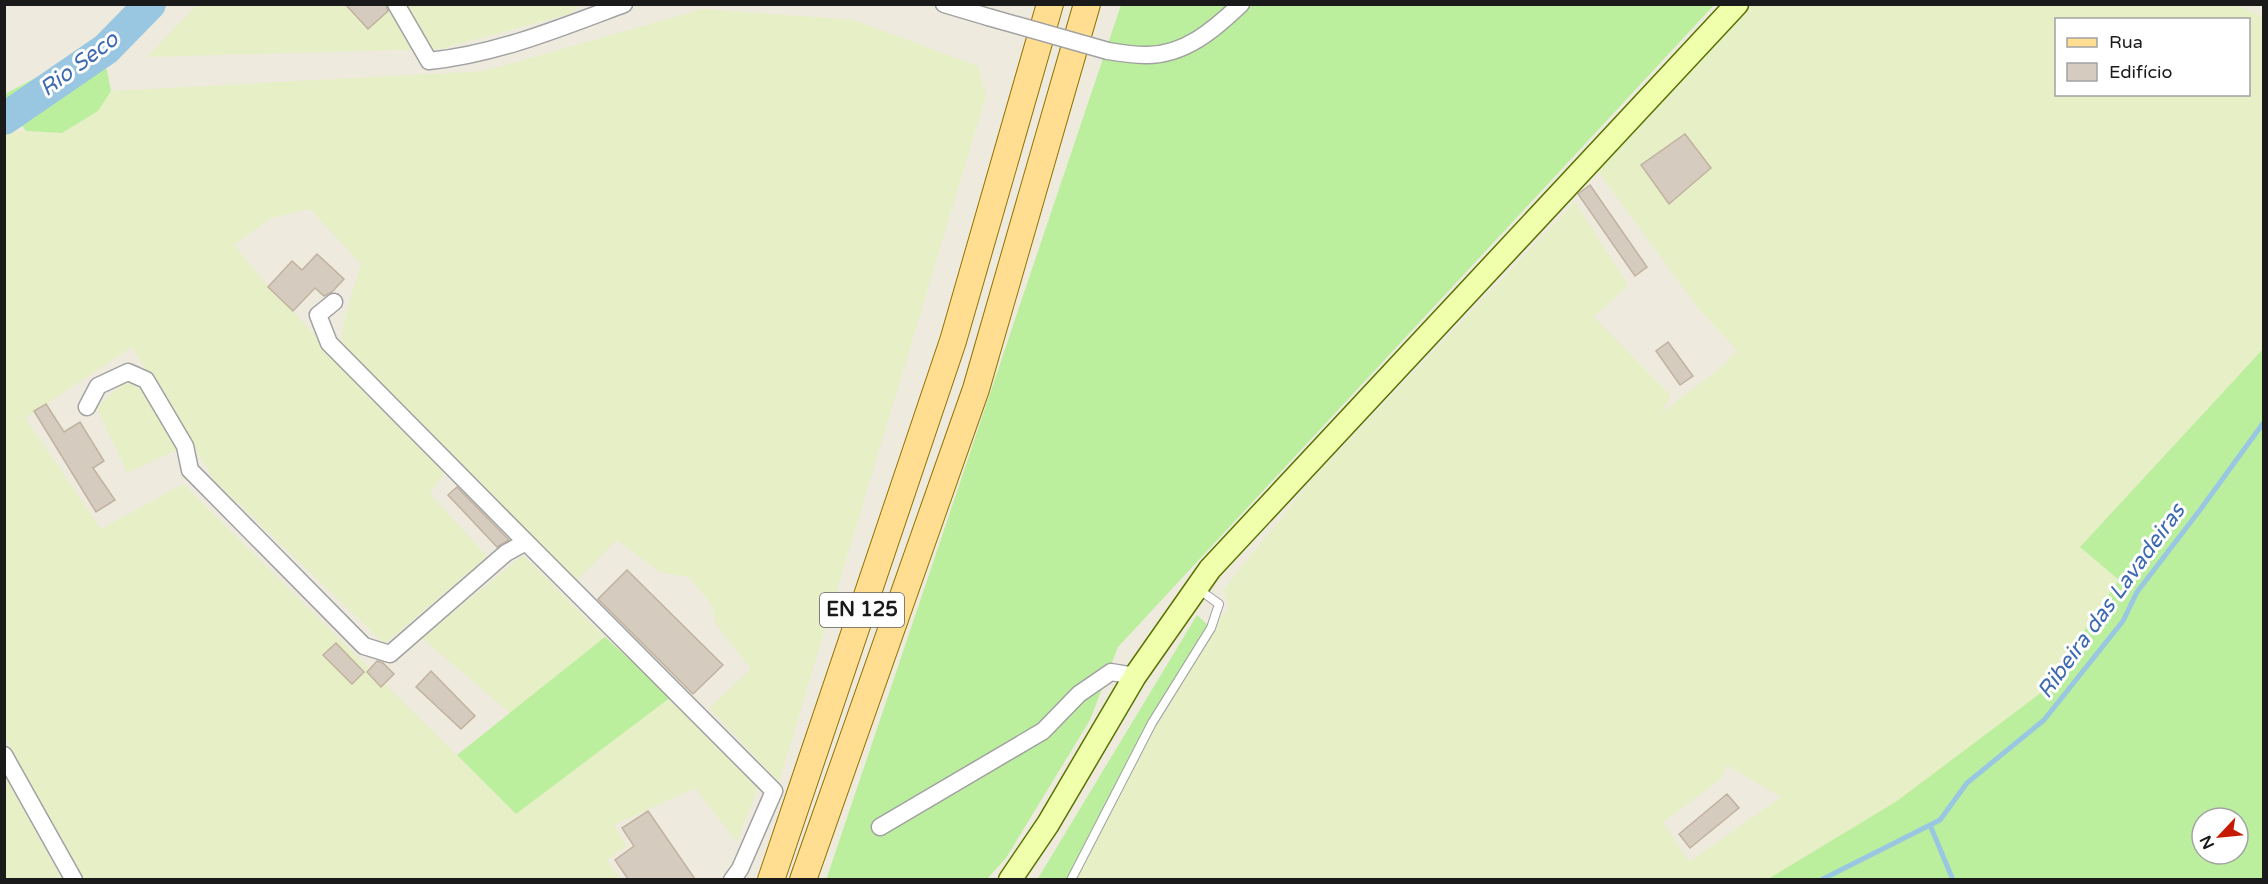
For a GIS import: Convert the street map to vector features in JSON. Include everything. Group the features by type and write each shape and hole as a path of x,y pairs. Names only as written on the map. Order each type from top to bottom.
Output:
{"main road":[{"name":"EN 125","path":"771,879 953,341 1050,5"},
{"name":"EN 125","path":"802,879 976,389 1087,10"}],"street":[{"path":"396,4 429,61 464,57 531,39 604,8 624,4"},
{"path":"944,4 1108,51 1147,55 1178,50 1213,31 1241,4"},
{"path":"1010,879 1048,824 1135,676 1210,569 1737,4"},
{"path":"334,302 318,315 328,343 774,791 741,869 732,879"},
{"path":"87,407 98,386 128,372 146,380 185,446 190,470 364,646 390,654 506,553 526,542"},
{"path":"880,827 1043,731 1079,694 1111,672 1135,676"},
{"path":"4,755 74,879"}],"lane":[{"path":"1071,879 1152,723 1211,628 1219,604 1197,588"}],"green space":[{"path":"2234,4 2263,17 2263,349 2080,547 2119,580 2042,692 1904,797 1768,879 1071,880 1152,723 1211,628 1229,608 1223,590 1314,477 1575,202 1628,285 1594,317 1671,396 1661,413 1723,366 1737,350 1698,308 1597,170 1748,5","holes":["1727,765 1781,797 1689,862 1663,822 1721,779"]},
{"path":"197,5 580,5 570,14 440,49 147,57"},
{"path":"1121,5 1714,5 1118,647 1090,720 1006,858 987,879 826,880"},
{"path":"703,9 854,20 978,66 986,96 779,782 709,708 751,669 716,624 711,603 688,577 660,572 617,540 576,581 340,343 346,313 361,264 310,209 271,218 234,245 268,287 293,311 367,395 444,473 430,494 487,556 385,644 215,481 132,347 25,418 101,529 183,484 516,814 671,697 758,787 737,842 695,788 614,825 627,846 607,860 620,879 82,879 5,738 4,134 10,131 62,133 98,111 111,91 484,71"},
{"path":"82,53 107,70 111,91 98,111 62,133 26,131 14,115 5,123 5,94"},
{"path":"2263,349 2263,879 1768,879 1897,801 2042,692 2119,580 2080,547"},
{"path":"127,380 155,400 179,449 127,473 97,407"},
{"path":"523,555 605,637 510,713 422,638"},
{"path":"1197,615 1211,628 1152,723 1071,879 1037,880"},
{"path":"605,637 671,697 516,814 457,755"},
{"path":"5,776 62,879 5,879"}],"building":[{"path":"345,4 386,4 388,11 368,29"},
{"path":"1685,134 1711,168 1669,204 1641,165"},
{"path":"1590,185 1647,267 1635,276 1578,194"},
{"path":"317,254 344,279 332,292 324,296 315,288 293,311 268,287 292,261 302,270"},
{"path":"1668,342 1693,376 1680,385 1656,351"},
{"path":"46,404 64,432 80,422 104,461 93,468 115,500 96,512 34,411"},
{"path":"457,487 509,540 497,547 448,495"},
{"path":"627,570 723,665 693,694 598,599"},
{"path":"336,643 364,672 352,684 323,655"},
{"path":"377,661 383,663 394,674 381,687 367,672"},
{"path":"431,671 475,716 461,729 416,687"},
{"path":"1727,794 1739,808 1690,848 1679,834"},
{"path":"648,811 695,879 628,879 615,860 634,846 622,828"}],"waterway":[{"name":"Rio Seco","path":"4,119 106,49 150,4"},
{"name":"Ribeira das Lavadeiras","path":"1821,880 1940,820 1967,783 2044,720 2123,621 2137,592 2264,422"},
{"path":"1930,825 1953,880"}]}
